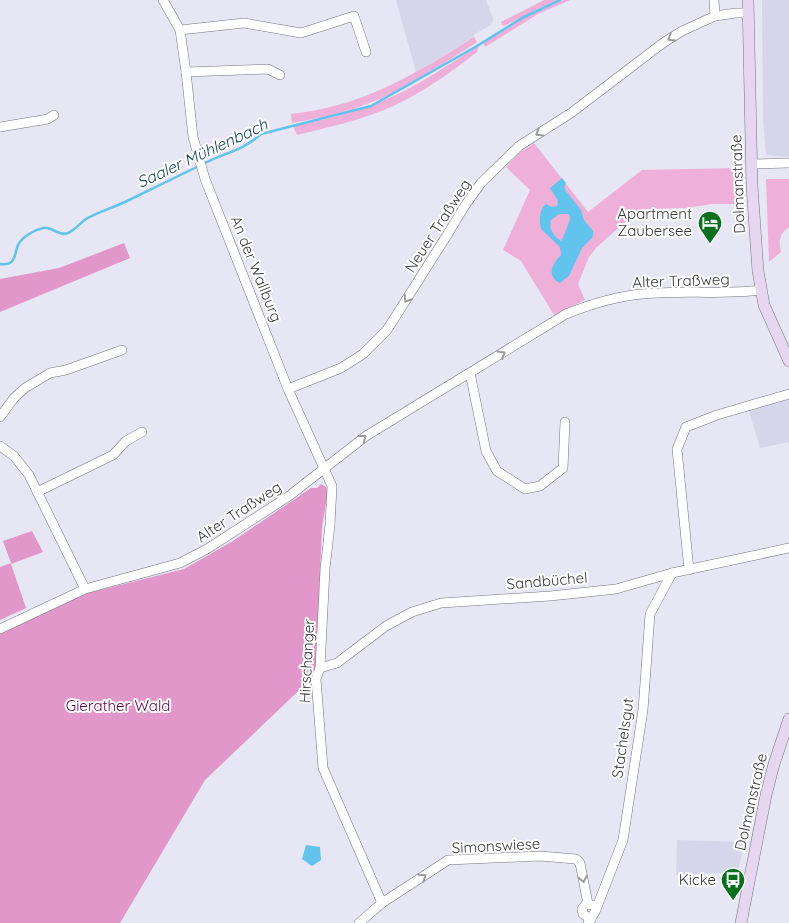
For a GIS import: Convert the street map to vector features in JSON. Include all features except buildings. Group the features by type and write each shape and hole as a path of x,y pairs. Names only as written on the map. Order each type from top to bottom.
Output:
{"main road":[{"name":"Dolmanstraße","path":"748,0 755,243 764,305 789,361"},
{"name":"Dolmanstraße","path":"740,923 766,795 789,719"}],"street":[{"name":"An der Wallburg","path":"163,0 180,30 193,137 204,176 288,389 325,469"},
{"path":"714,0 715,16"},
{"name":"Neuer Traßweg","path":"288,389 340,368 363,354 387,330 450,232 464,206 481,183 519,146 571,113 663,43 682,31 715,16 748,13"},
{"path":"180,30 244,24 301,33 354,16 366,52"},
{"path":"186,72 268,69 280,75"},
{"path":"0,127 48,119 54,115"},
{"path":"752,164 789,163"},
{"name":"Alter Traßweg","path":"0,629 85,589 180,563 207,550 289,496 366,436 405,410 470,373 566,314 611,299 644,294 736,293 762,290"},
{"path":"0,417 14,398 25,388 50,373 66,370 122,350"},
{"path":"470,373 486,451 498,471 525,489 540,486 563,468 565,422"},
{"path":"688,570 678,449 686,427 717,415 789,394"},
{"path":"37,492 113,454 126,441 142,432"},
{"path":"0,446 14,456 29,475 85,589"},
{"name":"Hirschanger","path":"325,469 332,486 325,569 320,668 316,679 323,768 382,903"},
{"name":"Sandbüchel","path":"320,668 337,663 386,626 427,606 616,589 672,573 789,548"},
{"name":"Stachelsgut","path":"590,921 592,906 623,840 643,710 650,614 672,573"},
{"name":"Simonswiese","path":"359,923 382,903 448,860 540,856 576,859 580,863 592,906"},
{"name":"Stachelsgut","path":"590,921 582,912 583,907 592,906"}],"shaded area":[{"path":"396,0 486,0 493,19 491,25 473,35 474,37 416,72"},
{"path":"544,0 557,0 504,26 502,25 501,22"},
{"path":"563,0 570,0 538,14 485,47 483,42 523,18"},
{"path":"762,0 789,0 789,157 766,155 763,118"},
{"path":"474,37 477,42 407,87 356,108 329,116 292,123 291,114 326,108 365,96 403,79"},
{"path":"479,45 477,52 457,67 426,88 382,111 297,135 293,126 350,113 395,95 432,75"},
{"path":"534,143 588,212 642,170 739,168 740,204 712,204 686,208 652,209 626,221 596,248 589,257 578,284 585,300 554,315 521,261 503,250 530,190 506,167 520,152"},
{"path":"766,179 789,179 789,227 780,238 781,252 769,262"},
{"path":"789,395 789,442 760,448 748,408"},
{"path":"677,840 744,842 738,872 676,875"}],"green space":[{"path":"124,243 130,258 0,312 0,279 59,268"},
{"name":"Gierather Wald","path":"321,484 326,487 328,492 322,527 316,666 311,679 205,780 120,923 0,923 0,634 76,596 184,569 233,541 311,488 317,488"},
{"path":"32,531 43,552 11,564 26,608 0,620 0,567 11,563 3,541"}],"water":[{"path":"562,178 566,183 564,187 566,191 581,210 584,220 593,231 592,238 582,248 569,276 560,283 553,277 552,270 555,262 561,255 560,247 541,229 540,222 541,212 546,204 552,207 557,206 558,201 550,188","holes":["559,214 568,214 570,219 561,241 552,232 551,220"]},
{"path":"306,845 320,847 321,860 312,866 302,859"}],"waterway":[{"name":"Saaler Mühlenbach","path":"0,264 12,262 18,245 32,232 49,228 62,234 68,233 86,219 242,147 261,134 371,106 477,46 522,18 560,0"}],"place":[{"name":"Apartment Zaubersee","path":"710,244"},
{"name":"Kicke","path":"733,901"}]}
